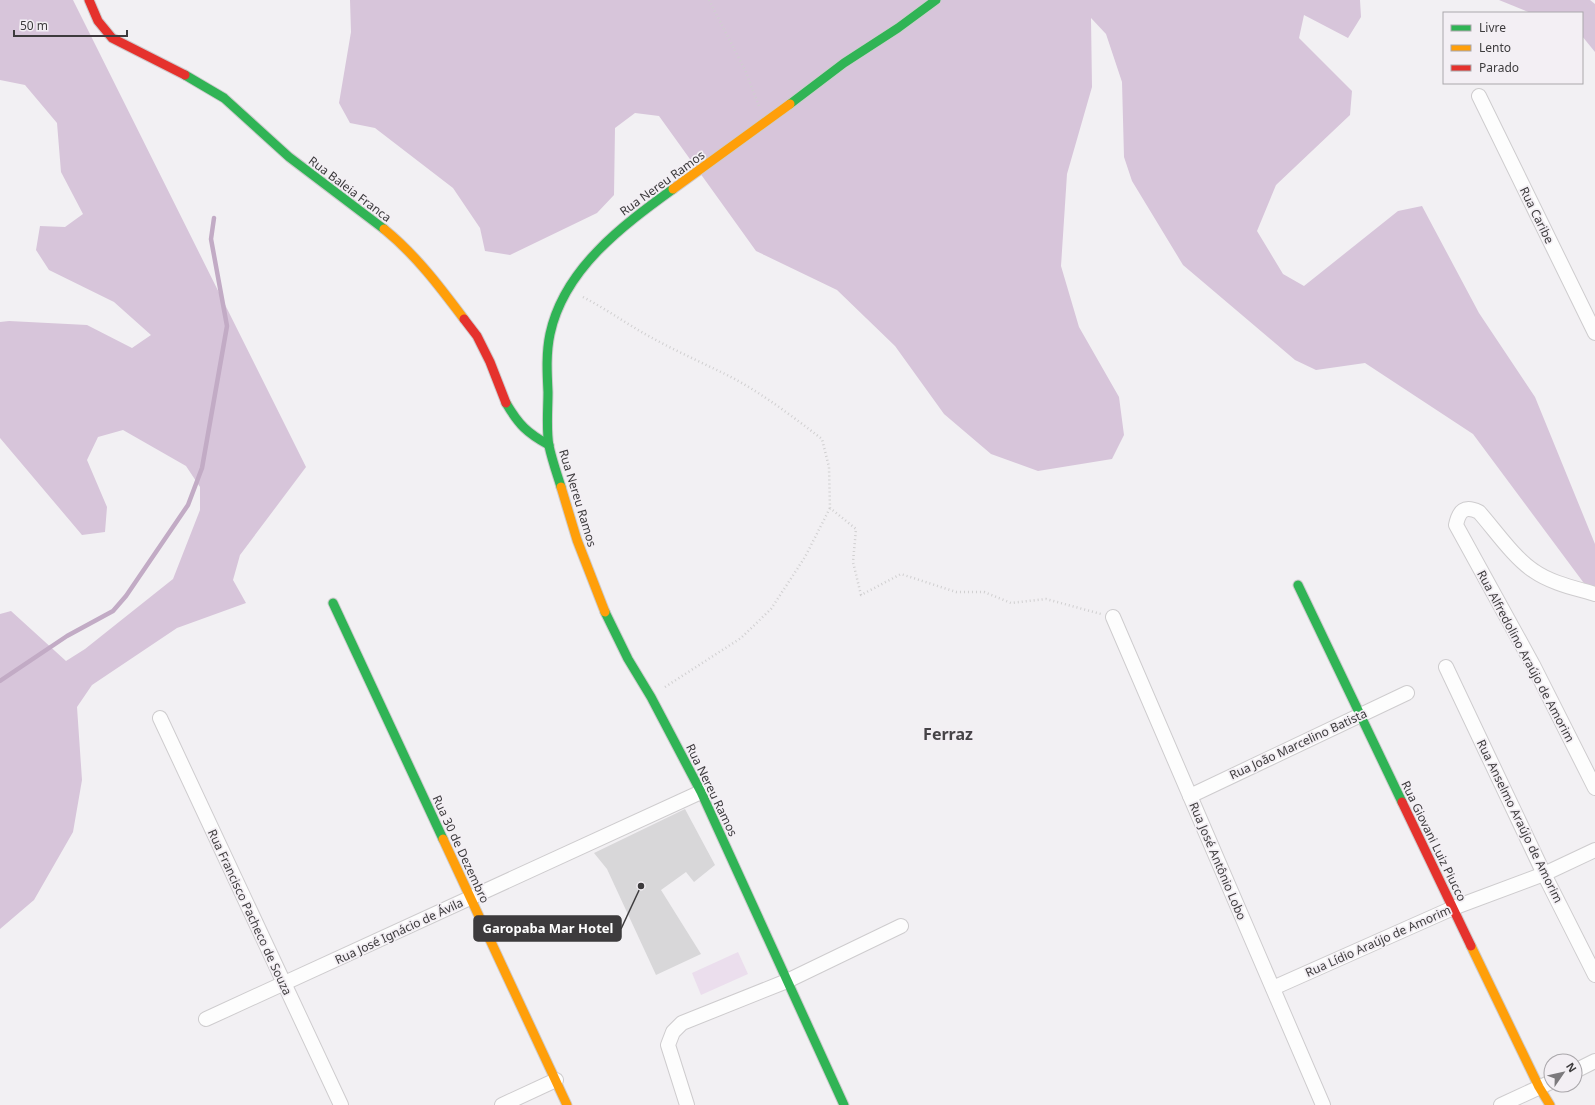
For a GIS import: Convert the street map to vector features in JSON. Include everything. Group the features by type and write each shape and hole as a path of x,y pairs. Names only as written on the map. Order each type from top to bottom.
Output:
{"street":[{"name":"Rua Baleia Franca","path":"89,0 98,21 112,38 206,86 224,98 289,157 366,214 404,245 433,278 477,336 490,362 504,400 514,417 530,435 549,445"},
{"name":"Rua Nereu Ramos","path":"844,1105 701,792 651,697 628,659 600,600 577,540 549,445 547,355 550,334 557,311 568,290 606,241 844,63 898,28 936,0"},
{"name":"Rua Caribe","path":"1479,96 1595,333"},
{"name":"Rua Alfredolino Araújo de Amorim","path":"1595,594 1548,578 1534,571 1522,561 1479,512 1472,509 1464,510 1458,514 1456,525 1533,665 1595,788"},
{"name":"Rua Giovani Luiz Piucco","path":"1298,585 1453,908 1543,1080"},
{"name":"Rua 30 de Dezembro","path":"333,603 567,1105"},
{"name":"Rua José Antônio Lobo","path":"1113,617 1323,1105"},
{"name":"Rua Anselmo Araújo de Amorim","path":"1446,666 1544,874 1595,975"},
{"name":"Rua João Marcelino Batista","path":"1190,796 1407,693"},
{"name":"Rua Francisco Pacheco de Souza","path":"160,718 341,1105"},
{"name":"Rua José Ignácio de Ávila","path":"206,1019 701,792"},
{"name":"Rua Lídio Araújo de Amorim","path":"1273,988 1453,908 1544,874 1595,850"},
{"path":"687,1105 668,1045 673,1032 682,1023 787,981 901,926"},
{"path":"1583,1067 1595,1061"},
{"path":"502,1105 556,1080"},
{"path":"1500,1105 1543,1085"},
{"name":"Rua Giovani Luiz Piucco","path":"1547,1093 1550,1105"}],"path":[{"path":"709,0 745,70 765,123"},
{"path":"568,290 610,311 646,335 684,356 730,376 787,412 822,439 829,467 830,508 805,557 771,609 741,638 651,697"},
{"path":"830,508 856,529 853,562 861,595 901,574 956,592 984,592 1011,602 1046,599 1113,617"}],"shaded area":[{"path":"0,0 73,0 306,467 240,555 233,580 246,603 177,628 92,685 77,707 82,780 73,832 34,900 0,929 0,614 11,611 66,661 85,649 173,579 200,510 200,487 186,466 123,430 98,437 87,460 107,507 105,532 82,535 0,438 0,322 9,321 87,325 132,348 151,335 114,302 49,270 36,250 40,226 65,227 83,214 61,172 57,123 25,85 0,80"},
{"path":"350,0 1360,0 1361,17 1348,38 1304,15 1299,38 1352,91 1350,115 1276,185 1257,231 1283,274 1304,286 1398,211 1422,206 1479,313 1535,397 1595,544 1595,593 1592,594 1473,434 1365,363 1316,370 1295,360 1183,265 1132,181 1124,157 1122,82 1106,34 1091,18 1092,87 1067,174 1061,266 1079,327 1119,397 1124,435 1112,459 1038,471 991,454 944,414 895,346 837,290 756,251 659,116 635,113 615,128 614,195 597,213 510,255 485,251 480,228 453,188 375,128 350,123 339,103 351,32"},
{"path":"1499,0 1590,0 1595,4 1595,52 1583,37 1583,12 1529,12"},
{"path":"738,952 748,974 701,995 692,973"}],"building":[{"path":"685,809 715,865 694,882 686,872 661,890 701,954 656,975 607,869 594,853"}],"waterway":[{"path":"0,681 67,636 113,611 126,596 188,505 202,468 227,326 211,239 214,218"}],"traffic: fast":[{"path":"790,104 844,63 898,28 936,0"},
{"path":"185,75 224,98 289,157 384,229"},
{"path":"561,487 549,446 547,426 548,348 550,334 557,311 568,289 582,269 598,251 634,218 673,189"},
{"path":"506,403 524,428 549,445"},
{"path":"1298,585 1402,802"},
{"path":"333,603 443,839"},
{"path":"605,612 628,659 651,697 701,792 844,1105"}],"traffic: slow":[{"path":"673,189 790,104"},
{"path":"384,229 417,260 437,283 464,319"},
{"path":"561,487 577,540 605,612"},
{"path":"443,839 567,1105"},
{"path":"1471,946 1539,1087 1550,1105"}],"traffic: jam":[{"path":"89,0 98,21 112,38 185,75"},
{"path":"464,319 477,336 490,362 506,403"},
{"path":"1402,802 1471,946"}],"place":[{"name":"Garopaba Mar Hotel","path":"641,886"}],"district":[{"name":"Ferraz","path":"948,734"}]}
